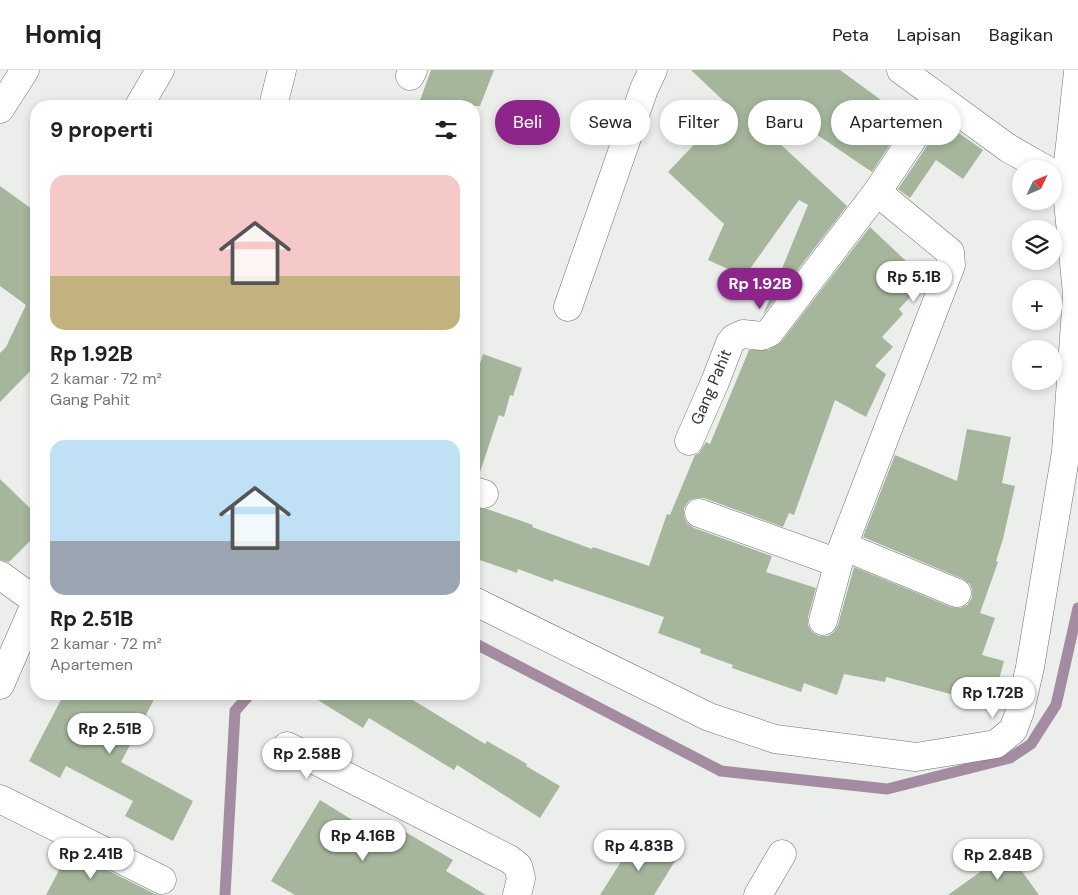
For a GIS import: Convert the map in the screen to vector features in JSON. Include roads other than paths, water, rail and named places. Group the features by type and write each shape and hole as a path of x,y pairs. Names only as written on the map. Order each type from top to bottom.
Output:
{"street":[{"path":"0,108 25,70"},
{"path":"142,100 160,70"},
{"path":"274,100 282,70"},
{"path":"568,307 644,90 653,70"},
{"path":"901,70 1008,148 1029,160"},
{"path":"1058,160 1078,72"},
{"path":"823,621 841,555 951,265 950,252 877,192 940,98"},
{"name":"Gang Pahit","path":"689,440 730,343 734,338 743,334 762,336 769,333 877,192"},
{"path":"480,604 709,717 775,738 916,757 996,744 1013,730 1020,711 1030,667 1066,452 1077,294 1061,210"},
{"path":"698,513 841,555 958,593"},
{"path":"0,575 30,597"},
{"path":"0,685 30,615"},
{"path":"287,746 509,859 518,866 521,878 517,895"},
{"path":"0,799 162,880"},
{"path":"758,895 782,854"}],"waterway":[{"path":"480,646 721,771 887,789 1010,758 1031,744 1056,705 1078,608"},
{"path":"225,895 235,711 245,700"}]}
